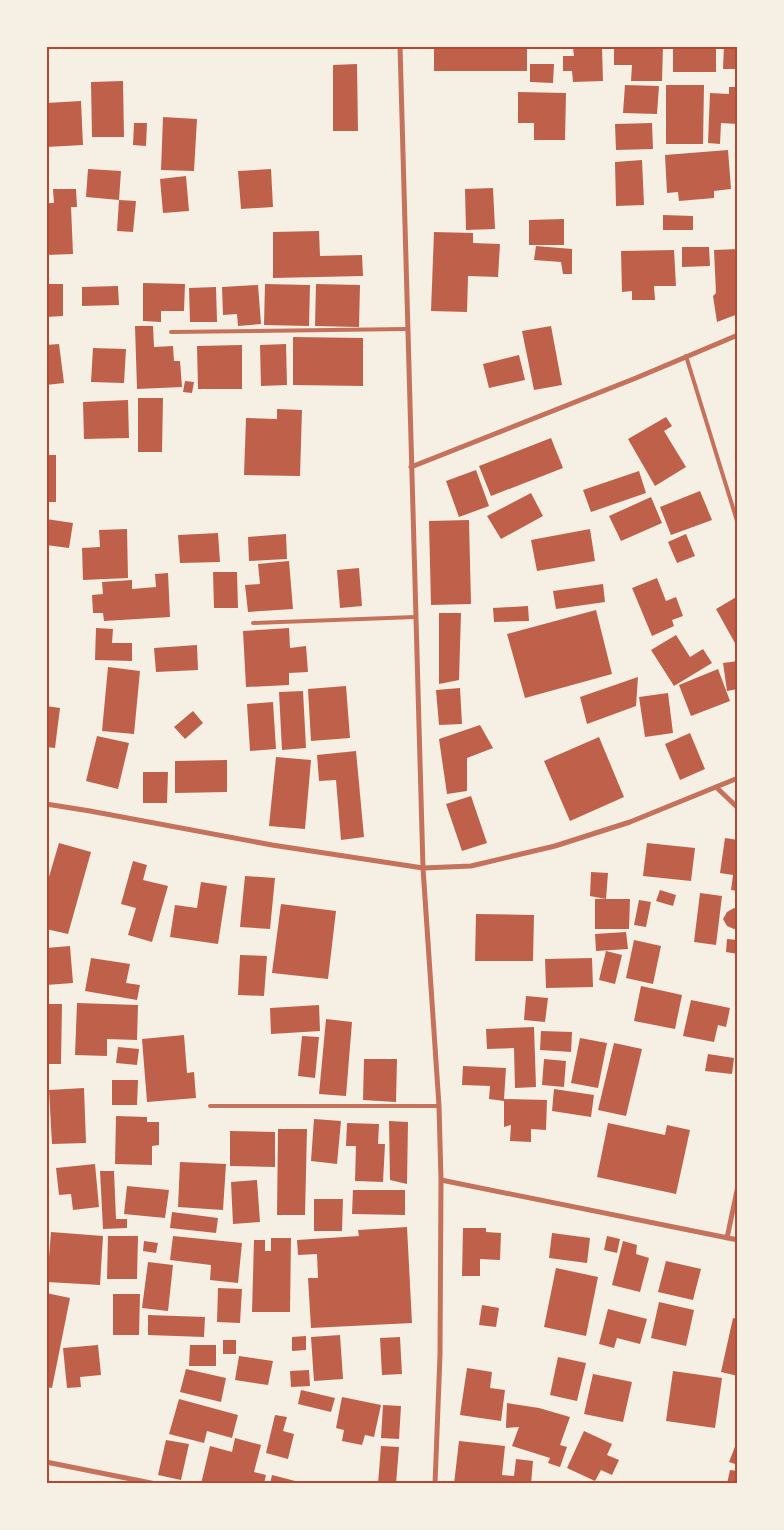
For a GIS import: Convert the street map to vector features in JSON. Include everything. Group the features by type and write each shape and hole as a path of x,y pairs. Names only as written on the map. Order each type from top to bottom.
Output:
{"street":[{"path":"400,46 423,868 439,1106 441,1180 440,1355 435,1484"},
{"path":"411,467 738,335"},
{"path":"46,804 90,810 272,845 423,868 471,866 554,846 630,822 738,778"},
{"path":"716,787 738,808"},
{"path":"441,1180 738,1240"},
{"path":"727,1238 738,1186"},
{"path":"46,1462 156,1484"}],"lane":[{"path":"171,332 407,329"},
{"path":"686,356 738,524"},
{"path":"253,623 415,617"},
{"path":"210,1106 439,1106"}],"building":[{"path":"434,46 527,46 527,71 434,71"},
{"path":"614,46 663,46 662,81 631,81 632,65 614,65"},
{"path":"673,46 716,46 716,72 673,72"},
{"path":"724,46 738,46 738,69 723,69"},
{"path":"602,47 603,81 573,82 572,71 563,71 563,56 574,56 573,48"},
{"path":"357,64 358,131 333,131 333,65"},
{"path":"530,64 554,64 553,83 530,82"},
{"path":"123,81 124,137 92,137 91,82"},
{"path":"625,85 659,86 657,114 623,113"},
{"path":"666,85 704,85 703,144 666,144"},
{"path":"729,87 738,87 738,124 721,123 720,144 708,143 710,93 729,94"},
{"path":"518,92 566,93 565,140 534,140 534,123 518,123"},
{"path":"81,101 83,145 46,147 46,103"},
{"path":"163,117 197,119 194,171 161,170"},
{"path":"134,123 147,123 146,146 133,145"},
{"path":"652,123 653,149 616,150 615,124"},
{"path":"728,150 731,189 714,191 714,198 679,201 678,192 667,193 665,155"},
{"path":"642,160 644,205 616,206 615,162"},
{"path":"88,169 121,171 119,200 86,197"},
{"path":"271,169 273,207 241,209 238,171"},
{"path":"186,176 189,211 163,213 160,179"},
{"path":"493,188 495,229 466,230 465,189"},
{"path":"53,189 76,189 77,207 71,207 73,254 46,255 46,203 54,203"},
{"path":"119,200 136,201 133,232 117,231"},
{"path":"663,215 693,216 693,230 663,230"},
{"path":"564,219 564,245 529,245 529,220"},
{"path":"319,231 320,256 362,255 363,276 273,278 273,232"},
{"path":"434,232 473,233 473,243 500,244 498,277 468,276 467,312 431,311"},
{"path":"536,246 572,249 572,274 563,274 561,262 534,260"},
{"path":"682,247 709,247 710,266 682,267"},
{"path":"738,249 738,314 717,322 713,296 716,293 714,250"},
{"path":"674,250 676,286 654,286 655,300 632,300 632,291 622,292 621,251"},
{"path":"143,283 185,284 184,311 161,311 161,322 143,321"},
{"path":"46,284 63,284 63,316 46,317"},
{"path":"265,284 310,285 309,326 264,325"},
{"path":"316,284 360,285 359,327 315,326"},
{"path":"258,285 261,324 238,326 237,314 223,315 222,287"},
{"path":"118,286 119,305 82,306 82,287"},
{"path":"216,287 217,322 190,322 189,288"},
{"path":"135,326 153,326 154,347 173,346 174,361 180,361 182,387 137,389"},
{"path":"551,326 562,385 534,390 522,331"},
{"path":"293,337 363,338 363,386 293,385"},
{"path":"59,344 64,383 46,385 46,345"},
{"path":"286,344 287,385 261,386 260,345"},
{"path":"242,345 242,389 198,389 197,346"},
{"path":"93,348 126,349 124,383 91,382"},
{"path":"519,355 525,380 489,388 483,364"},
{"path":"185,381 194,382 192,393 183,392"},
{"path":"138,398 163,398 162,452 138,452"},
{"path":"128,400 129,438 84,439 83,402"},
{"path":"277,409 302,410 300,476 244,475 246,418 277,419"},
{"path":"666,417 672,426 664,431 686,467 655,486 628,439"},
{"path":"551,438 563,468 491,496 479,466"},
{"path":"46,455 56,455 56,502 46,502"},
{"path":"476,470 489,506 459,517 446,481"},
{"path":"639,471 646,493 591,512 583,490"},
{"path":"700,491 712,520 671,535 660,507"},
{"path":"531,493 543,516 501,539 487,516"},
{"path":"651,497 662,523 621,541 609,516"},
{"path":"46,519 73,523 69,548 46,545"},
{"path":"469,520 471,604 431,605 429,521"},
{"path":"127,529 128,578 83,580 82,548 100,547 99,530"},
{"path":"590,529 595,561 537,571 531,540"},
{"path":"218,533 220,562 180,563 178,535"},
{"path":"286,534 287,559 249,561 248,537"},
{"path":"686,534 695,556 677,563 668,542"},
{"path":"289,561 293,609 248,612 245,585 260,584 258,564"},
{"path":"359,568 362,606 340,608 337,570"},
{"path":"213,572 237,572 238,608 214,608"},
{"path":"168,573 170,617 104,621 103,613 93,613 92,595 103,594 102,582 132,580 132,589 156,587 155,574"},
{"path":"657,578 666,601 676,597 683,616 672,620 674,626 652,636 632,588"},
{"path":"603,584 605,602 556,609 553,591"},
{"path":"738,596 738,644 736,645 716,609"},
{"path":"528,606 529,621 494,622 493,608"},
{"path":"596,610 612,674 525,698 507,634"},
{"path":"439,613 461,613 459,680 439,684"},
{"path":"96,628 113,629 112,643 132,643 132,661 95,660"},
{"path":"289,628 290,648 306,646 308,672 289,673 289,685 246,687 243,631"},
{"path":"676,635 690,657 703,649 712,663 674,686 651,650"},
{"path":"197,645 198,670 156,672 154,648"},
{"path":"738,661 738,689 727,691 723,663"},
{"path":"108,667 140,671 134,734 102,731"},
{"path":"718,669 730,701 691,716 679,685"},
{"path":"638,677 636,706 587,724 580,697"},
{"path":"346,686 350,738 311,741 308,689"},
{"path":"460,688 462,724 439,725 436,690"},
{"path":"303,691 306,748 282,750 279,692"},
{"path":"668,693 673,733 645,737 639,697"},
{"path":"273,702 276,749 250,751 247,704"},
{"path":"46,706 60,708 55,748 46,747"},
{"path":"193,711 203,723 185,739 174,727"},
{"path":"480,725 493,748 467,758 467,791 447,794 439,739"},
{"path":"690,733 705,769 680,780 665,744"},
{"path":"97,736 129,743 118,789 86,781"},
{"path":"599,737 624,797 570,821 544,761"},
{"path":"356,751 364,837 341,840 336,780 319,781 317,755"},
{"path":"276,757 311,760 305,829 269,826"},
{"path":"227,760 227,792 175,793 175,761"},
{"path":"143,772 168,772 167,803 143,803"},
{"path":"471,796 487,843 462,851 446,804"},
{"path":"725,838 738,840 738,891 731,890 733,875 720,873"},
{"path":"59,843 91,852 68,934 46,929 46,887"},
{"path":"647,843 695,848 691,881 643,876"},
{"path":"133,861 147,865 143,880 168,886 152,942 128,935 136,908 121,904"},
{"path":"591,872 608,873 606,899 590,896"},
{"path":"245,876 275,878 270,929 240,927"},
{"path":"201,882 227,886 218,944 170,937 175,905 197,908"},
{"path":"660,890 676,895 673,906 656,901"},
{"path":"700,893 722,896 716,945 694,942"},
{"path":"595,899 630,899 629,929 595,929"},
{"path":"639,900 651,902 646,927 634,925"},
{"path":"281,904 336,911 328,979 272,973"},
{"path":"734,908 738,909 738,928 734,929 727,926 723,919 727,912"},
{"path":"476,914 534,915 533,961 475,961"},
{"path":"626,932 628,949 596,951 595,934"},
{"path":"727,939 738,940 738,954 726,952"},
{"path":"634,940 661,946 653,984 626,978"},
{"path":"70,946 73,983 46,985 46,948"},
{"path":"606,951 622,955 615,984 599,980"},
{"path":"240,955 267,956 264,996 238,995"},
{"path":"91,958 130,964 126,983 140,985 137,1000 85,991"},
{"path":"592,958 593,987 546,988 545,959"},
{"path":"641,986 682,995 675,1029 634,1021"},
{"path":"526,996 548,998 545,1022 524,1020"},
{"path":"691,1000 730,1008 726,1027 718,1025 714,1042 683,1036"},
{"path":"77,1003 138,1005 137,1040 107,1039 107,1056 75,1055"},
{"path":"46,1004 62,1004 61,1064 46,1064"},
{"path":"319,1005 320,1031 271,1034 270,1008"},
{"path":"326,1019 352,1022 346,1096 319,1094"},
{"path":"534,1027 536,1087 515,1088 514,1048 487,1049 486,1029"},
{"path":"541,1031 572,1032 571,1052 540,1050"},
{"path":"184,1035 187,1073 194,1072 196,1098 147,1102 142,1039"},
{"path":"302,1036 319,1037 315,1078 298,1076"},
{"path":"580,1038 607,1043 598,1088 571,1083"},
{"path":"614,1043 642,1049 626,1116 598,1110"},
{"path":"118,1047 139,1049 137,1065 116,1063"},
{"path":"708,1054 734,1058 732,1074 705,1071"},
{"path":"364,1059 397,1059 396,1102 363,1100"},
{"path":"544,1059 566,1061 564,1087 542,1085"},
{"path":"463,1066 506,1068 504,1099 547,1100 546,1130 531,1129 531,1142 510,1141 511,1125 504,1127 504,1101 489,1099 490,1086 462,1085"},
{"path":"112,1080 138,1080 137,1105 112,1105"},
{"path":"84,1088 86,1143 52,1144 49,1090"},
{"path":"554,1089 594,1095 591,1117 552,1111"},
{"path":"116,1116 147,1117 147,1122 159,1122 159,1145 152,1146 152,1165 115,1164"},
{"path":"314,1119 341,1121 337,1164 311,1161"},
{"path":"389,1121 408,1122 407,1184 390,1180"},
{"path":"347,1123 379,1124 378,1144 385,1144 383,1182 355,1181 356,1146 346,1146"},
{"path":"608,1123 665,1135 667,1125 690,1130 676,1194 597,1177"},
{"path":"278,1129 307,1129 305,1215 277,1215"},
{"path":"230,1131 275,1132 275,1167 230,1166"},
{"path":"180,1162 226,1164 223,1210 178,1207"},
{"path":"95,1164 99,1207 73,1210 71,1194 59,1195 56,1168"},
{"path":"100,1171 114,1171 116,1219 127,1219 127,1228 103,1229"},
{"path":"257,1180 260,1222 233,1224 231,1182"},
{"path":"127,1186 169,1190 165,1218 124,1214"},
{"path":"353,1190 405,1190 405,1215 352,1214"},
{"path":"314,1199 343,1199 342,1231 314,1231"},
{"path":"172,1212 218,1218 216,1233 170,1228"},
{"path":"407,1227 412,1323 311,1328 308,1278 318,1278 317,1254 298,1255 297,1240 359,1236 358,1230"},
{"path":"463,1228 486,1228 486,1232 501,1233 500,1260 480,1259 480,1276 462,1276"},
{"path":"51,1232 103,1236 100,1285 47,1282"},
{"path":"552,1233 590,1238 587,1263 549,1258"},
{"path":"108,1236 138,1236 137,1279 107,1279"},
{"path":"173,1236 242,1243 238,1283 210,1280 211,1265 170,1260"},
{"path":"607,1236 620,1239 617,1253 604,1250"},
{"path":"271,1238 291,1238 290,1312 252,1312 254,1240 265,1240 265,1251 271,1251"},
{"path":"144,1241 158,1243 156,1253 143,1251"},
{"path":"623,1241 637,1245 636,1254 649,1258 640,1292 612,1285"},
{"path":"666,1261 701,1269 693,1300 658,1292"},
{"path":"148,1262 173,1265 168,1311 142,1308"},
{"path":"556,1268 598,1277 586,1336 544,1327"},
{"path":"218,1288 242,1289 240,1323 217,1322"},
{"path":"46,1293 70,1298 52,1388 46,1387"},
{"path":"113,1294 140,1294 139,1335 113,1335"},
{"path":"659,1302 694,1310 686,1346 651,1338"},
{"path":"482,1305 499,1308 496,1327 479,1325"},
{"path":"608,1309 647,1319 640,1344 617,1338 614,1348 599,1344"},
{"path":"148,1315 205,1317 204,1337 148,1335"},
{"path":"733,1318 738,1319 738,1376 721,1372"},
{"path":"340,1335 343,1379 314,1381 311,1337"},
{"path":"306,1336 306,1350 292,1351 292,1337"},
{"path":"400,1337 402,1374 382,1375 380,1338"},
{"path":"223,1340 236,1340 236,1354 223,1354"},
{"path":"98,1345 101,1375 80,1377 81,1387 67,1388 63,1348"},
{"path":"190,1345 216,1345 216,1366 189,1366"},
{"path":"239,1356 273,1361 268,1385 235,1380"},
{"path":"558,1357 586,1363 577,1401 550,1395"},
{"path":"467,1368 492,1372 490,1388 505,1390 501,1421 460,1415"},
{"path":"186,1369 226,1378 221,1402 180,1392"},
{"path":"309,1370 310,1386 291,1387 290,1371"},
{"path":"673,1371 722,1378 715,1428 666,1421"},
{"path":"593,1374 632,1382 623,1422 584,1414"},
{"path":"301,1390 335,1398 331,1412 298,1404"},
{"path":"342,1397 381,1405 374,1437 365,1435 362,1445 342,1441 344,1430 336,1428"},
{"path":"179,1399 238,1415 232,1438 207,1431 204,1443 169,1434"},
{"path":"507,1403 539,1408 570,1417 560,1445 567,1447 560,1467 548,1463 550,1458 512,1446 519,1427 506,1428"},
{"path":"383,1405 401,1406 399,1439 381,1438"},
{"path":"275,1415 287,1417 283,1431 294,1434 288,1459 266,1453"},
{"path":"584,1431 612,1444 607,1455 619,1460 612,1475 601,1470 595,1481 567,1468"},
{"path":"235,1438 261,1445 254,1472 266,1475 264,1484 201,1484 210,1446 232,1452"},
{"path":"738,1439 738,1465 729,1462"},
{"path":"166,1440 189,1444 181,1480 158,1475"},
{"path":"459,1441 505,1446 502,1475 514,1476 516,1459 533,1461 531,1484 454,1484"},
{"path":"381,1446 399,1447 396,1484 378,1484"},
{"path":"730,1470 738,1471 738,1484 727,1484"},
{"path":"272,1475 303,1483 303,1484 270,1484"}]}
